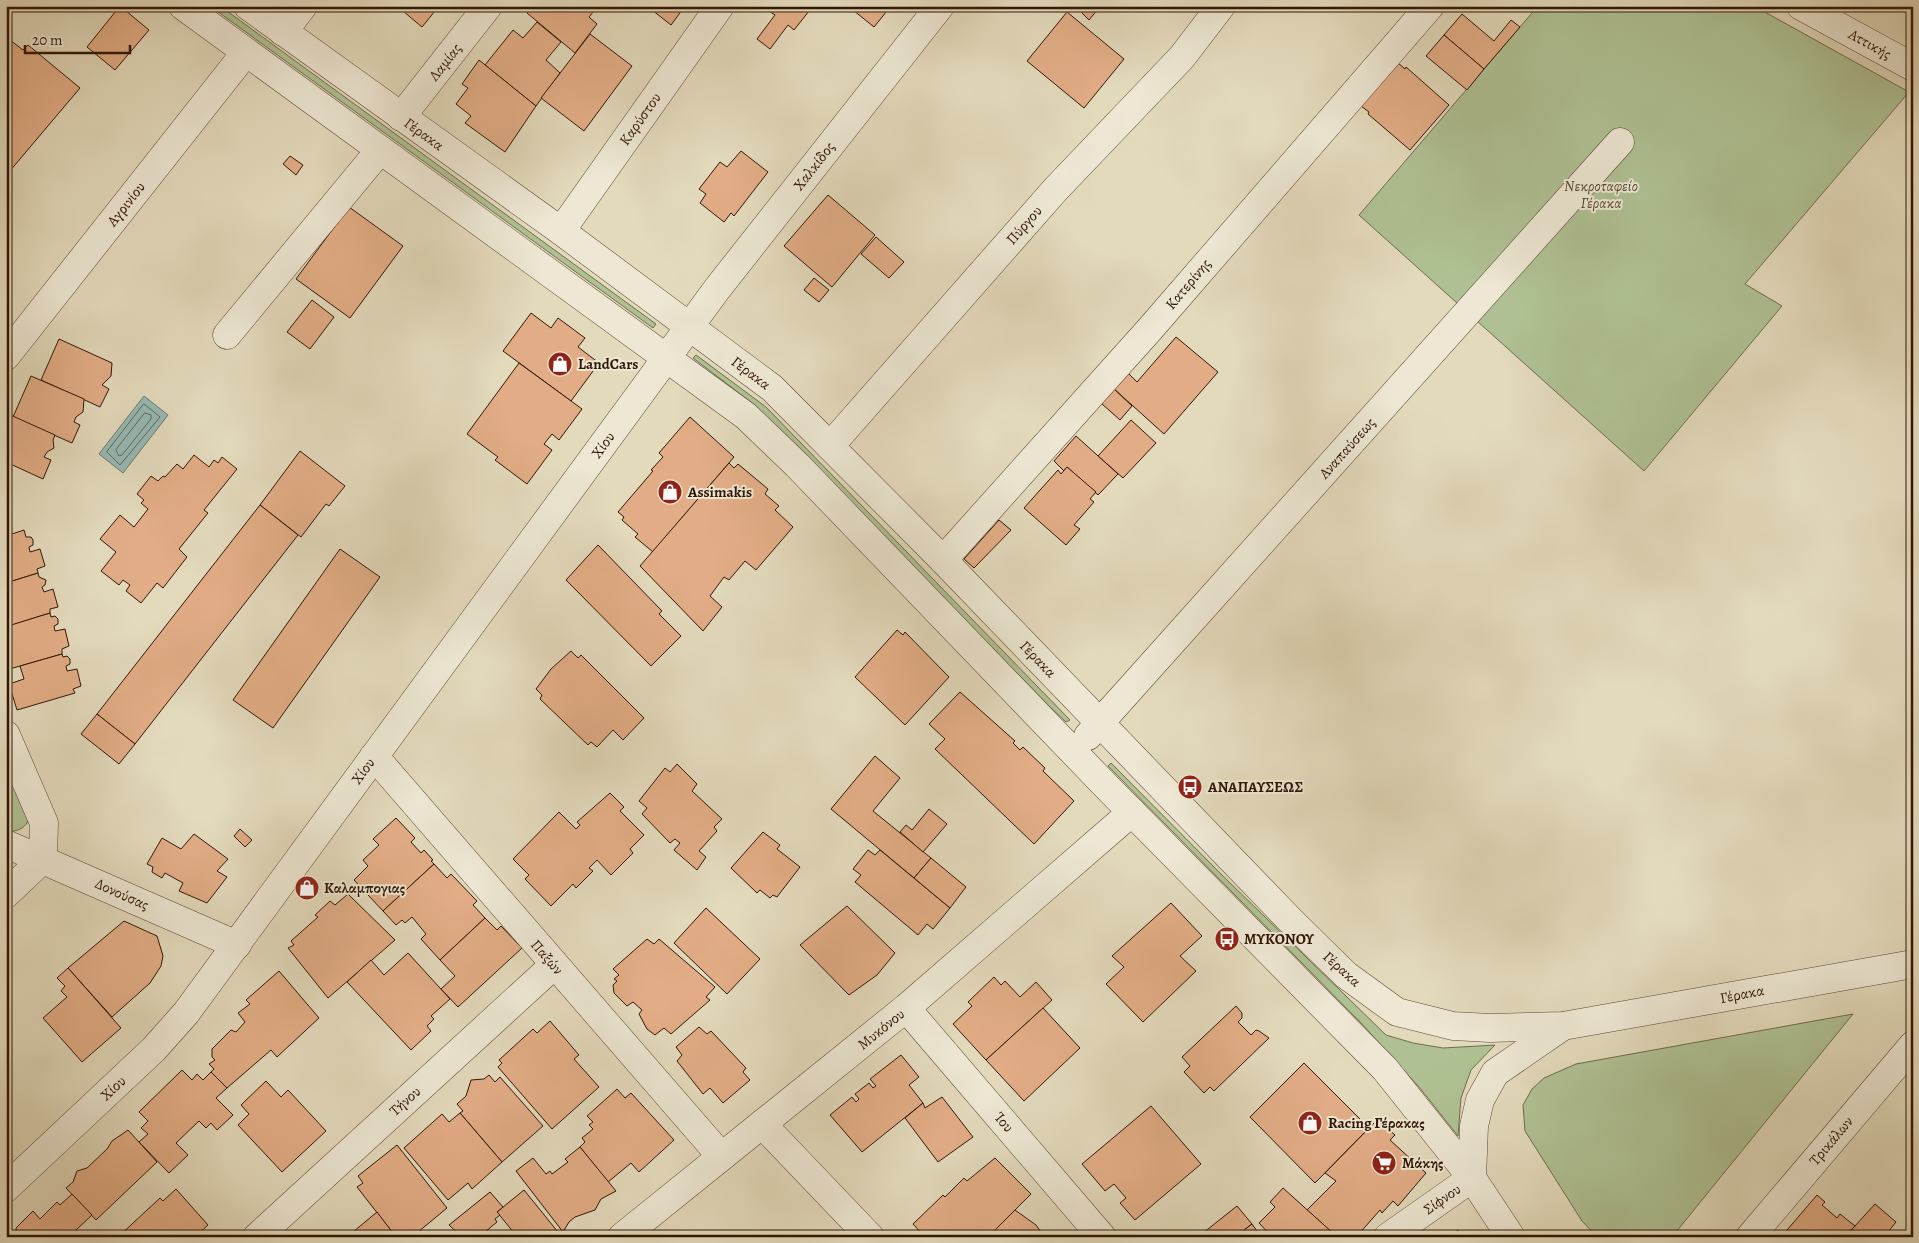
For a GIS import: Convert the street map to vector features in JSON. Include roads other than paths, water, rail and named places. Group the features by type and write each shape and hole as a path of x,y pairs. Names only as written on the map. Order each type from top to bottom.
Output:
{"street":[{"path":"183,6 746,416 797,465 1073,752 1385,1069 1472,1178 1511,1237"},
{"name":"Γέρακα","path":"248,6 561,232 772,388 943,560 1099,724 1346,975 1396,1012 1454,1026 1490,1028 1563,1026 1913,964"},
{"path":"283,32 303,6"},
{"name":"Λαμίας","path":"401,117 488,6"},
{"name":"Καρύστου","path":"561,232 720,6"},
{"name":"Χαλκίδος","path":"689,327 940,6"},
{"name":"Πύργου","path":"830,446 1055,190 1182,57 1222,6"},
{"name":"Κατερίνης","path":"943,560 1150,329 1430,6"},
{"name":"Αττικής","path":"1801,6 1913,68"},
{"name":"Αγρινίου","path":"6,356 246,52"},
{"name":"Αναπαύσεως","path":"1073,752 1620,142"},
{"path":"227,334 380,150"},
{"name":"Χίου","path":"6,1188 154,1049 186,1013 689,327"},
{"path":"6,734 44,823 43,860 6,894"},
{"name":"Παξών","path":"374,756 721,1156"},
{"name":"Μυκόνου","path":"622,1237 906,1008 1132,812"},
{"name":"Δονούσας","path":"6,844 237,945"},
{"name":"Τήνου","path":"256,1237 554,965"},
{"name":"Ίου","path":"906,1008 1102,1237"},
{"path":"1472,1178 1474,1126 1480,1100 1495,1073 1563,1026"},
{"name":"Τρικάλων","path":"1750,1237 1913,1045"},
{"path":"762,1124 870,1237"},
{"name":"Σίφνου","path":"1388,1237 1472,1178"}],"water":[{"path":"144,396 168,415 123,473 99,454"}],"place":[{"name":"LandCars","path":"560,364"},
{"name":"Assimakis","path":"670,492"},
{"name":"ΑΝΑΠΑΥΣΕΩΣ","path":"1190,787"},
{"name":"Καλαμπογιας","path":"307,888"},
{"name":"ΜΥΚΟΝΟΥ","path":"1227,939"},
{"name":"Racing Γέρακας","path":"1310,1123"},
{"name":"Μάκης","path":"1384,1163"}],"park label":[{"name":"Νεκροταφείο Γέρακα","path":"1601,194"}]}
